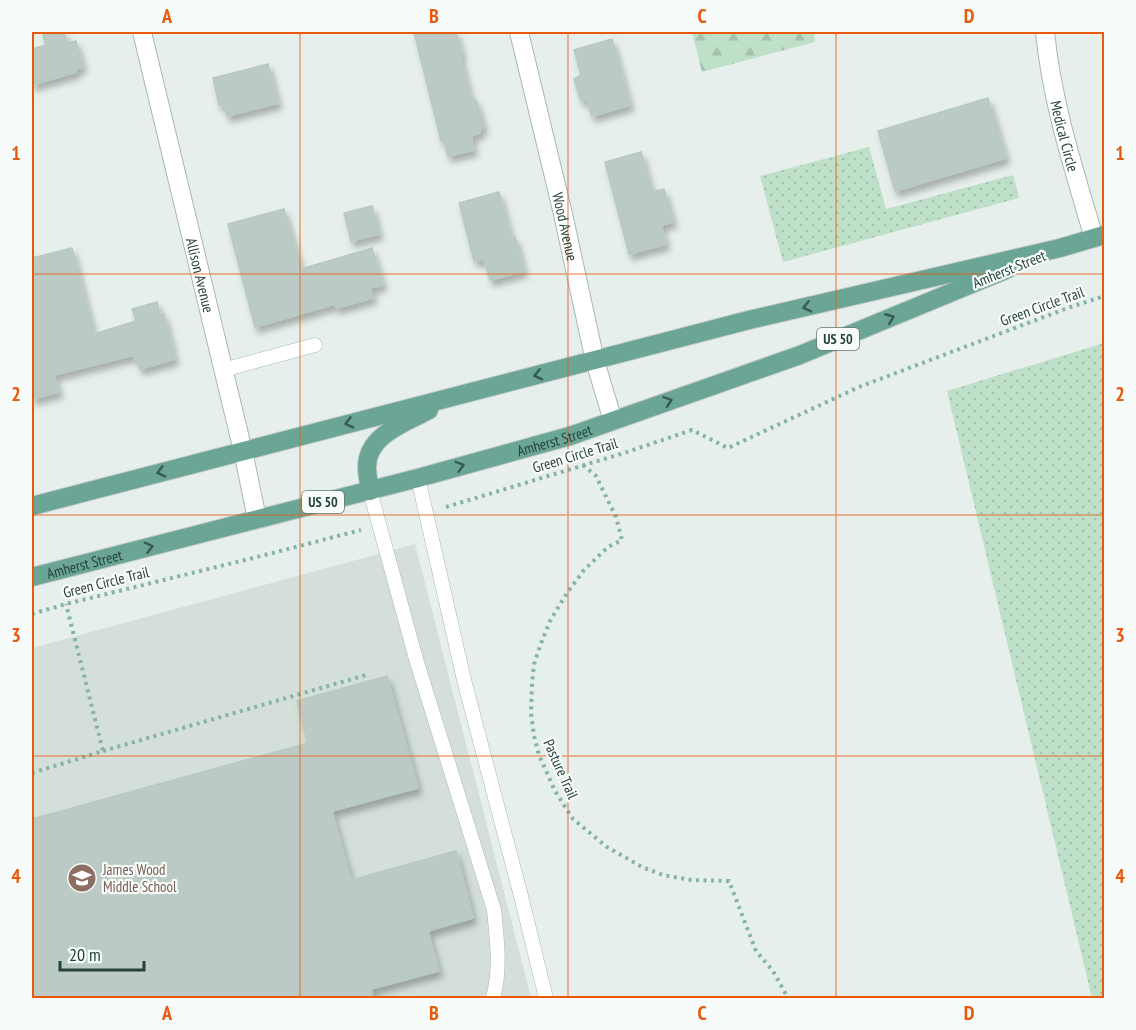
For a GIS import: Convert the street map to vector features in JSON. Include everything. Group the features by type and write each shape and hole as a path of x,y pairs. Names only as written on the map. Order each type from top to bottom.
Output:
{"main road":[{"name":"Amherst Street","path":"32,506 749,320 1099,237"},
{"name":"Amherst Street","path":"32,577 370,491 570,436 800,355 1060,248"},
{"path":"370,491 367,466 369,456 380,437 454,396"}],"street":[{"name":"Allison Avenue","path":"142,32 258,519"},
{"name":"Wood Avenue","path":"519,32 563,214 595,361 613,421"},
{"name":"Medical Circle","path":"1045,32 1047,58 1059,116 1099,237"}],"lane":[{"path":"223,370 315,345"},
{"path":"418,478 464,680 546,999"},
{"path":"370,491 416,659 494,910 498,951 493,999"}],"path":[{"name":"Green Circle Trail","path":"426,514 692,430 728,448 859,387 1104,296"},
{"name":"Pasture Trail","path":"583,465 596,476 616,516 622,540 608,547 584,570 567,592 550,621 540,646 534,664 531,713 539,755 555,791 573,819 607,847 642,867 663,874 691,880 729,881 756,951 771,969 788,999"},
{"name":"Green Circle Trail","path":"32,614 379,526"},
{"path":"66,604 103,751"},
{"path":"32,773 366,675"}],"shaded area":[{"path":"415,544 531,998 32,998 32,648"}],"green space":[{"path":"692,32 814,32 815,42 702,72"},
{"path":"869,147 886,209 1013,175 1019,198 783,262 760,176"},
{"path":"1104,343 1104,998 1092,998 947,391"}],"building":[{"path":"42,32 64,32 67,43 76,41 83,67 75,69 76,72 32,85 32,49 46,45"},
{"path":"414,32 456,32 470,97 476,100 484,128 479,129 480,133 471,136 474,150 448,156 444,141 441,141"},
{"path":"612,39 630,105 592,116 587,100 581,101 574,79 581,75 574,50"},
{"path":"268,64 278,103 227,116 224,104 219,105 213,78"},
{"path":"988,98 1006,158 895,191 878,131"},
{"path":"641,152 652,192 664,189 673,222 661,225 666,244 629,254 605,162"},
{"path":"499,192 511,238 515,237 524,271 490,280 484,259 474,261 459,203"},
{"path":"372,206 379,234 351,241 344,213"},
{"path":"284,209 301,269 372,248 383,285 370,288 373,298 336,308 335,304 255,327 228,224"},
{"path":"72,248 94,334 136,321 132,309 157,302 160,315 164,314 175,359 140,369 134,355 54,375 59,392 32,399 32,258"},
{"path":"387,676 418,788 332,811 351,880 456,851 473,918 428,931 439,971 371,989 373,999 32,999 32,819 308,743 297,701"}],"place":[{"name":"James Wood Middle School","path":"82,878"}]}
